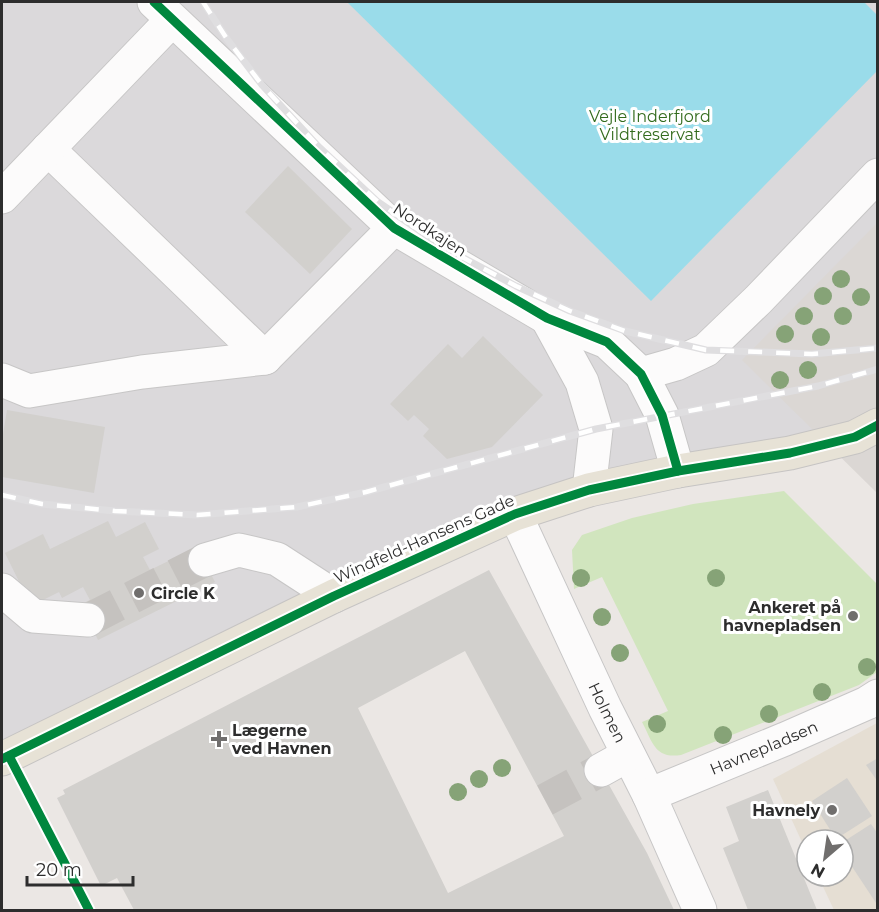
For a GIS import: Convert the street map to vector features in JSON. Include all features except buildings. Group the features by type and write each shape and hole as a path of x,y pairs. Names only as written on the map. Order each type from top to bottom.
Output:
{"main road":[{"name":"Windfeld-Hansens Gade","path":"4,753 334,596 515,514 589,490 678,471 790,453 855,437 878,425"}],"street":[{"path":"2,197 48,148 163,11"},
{"name":"Nordkajen","path":"163,11 394,228 548,318 606,342 641,374 662,415 678,471"},
{"path":"48,148 265,358"},
{"path":"641,374 676,364 706,350 758,300 878,176"},
{"path":"2,380 29,391 142,372 265,358 394,228"},
{"path":"548,318 582,382 596,429 589,490"},
{"name":"Holmen","path":"515,514 614,763 649,795 700,910"},
{"path":"205,560 239,550 277,559 334,596"},
{"path":"2,590 33,616 88,620"},
{"name":"Havnepladsen","path":"649,795 785,739 878,696"}],"shaded area":[{"path":"2,2 877,2 877,412 498,525 2,748"},
{"path":"877,223 877,493 742,360"},
{"name":"Havnely","path":"877,723 877,910 834,910 824,888 855,888 855,828 796,828 773,779"}],"green space":[{"path":"784,491 877,584 877,672 859,685 681,755 672,756 660,752 652,743 642,722 668,711 602,577 574,589 572,550 582,535 632,518 693,504"}],"water":[{"name":"Vejle Inderfjord Vildtreservat","path":"347,2 864,2 877,15 877,71 651,301"}],"tunnel":[{"path":"88,620 205,560"},
{"path":"545,800 601,770"}],"railway":[{"path":"203,2 227,39 262,85 318,146 378,202 445,248 516,286 570,311 625,331 706,350 812,354 878,348"},
{"path":"2,495 42,504 115,511 197,515 297,507 366,492 596,429 818,386 878,369"}],"cycle path":[{"path":"154,2 394,228 547,318 607,342 641,374 662,415 678,471"},
{"path":"2,759 334,596 515,514 589,490 678,471 790,453 855,437 878,425"},
{"path":"9,756 89,910"}],"place":[{"name":"Circle K","path":"139,593"},
{"name":"Ankeret på havnepladsen","path":"853,616"},
{"name":"Lægerne ved Havnen","path":"219,739"},
{"name":"Havnely","path":"832,810"}]}
